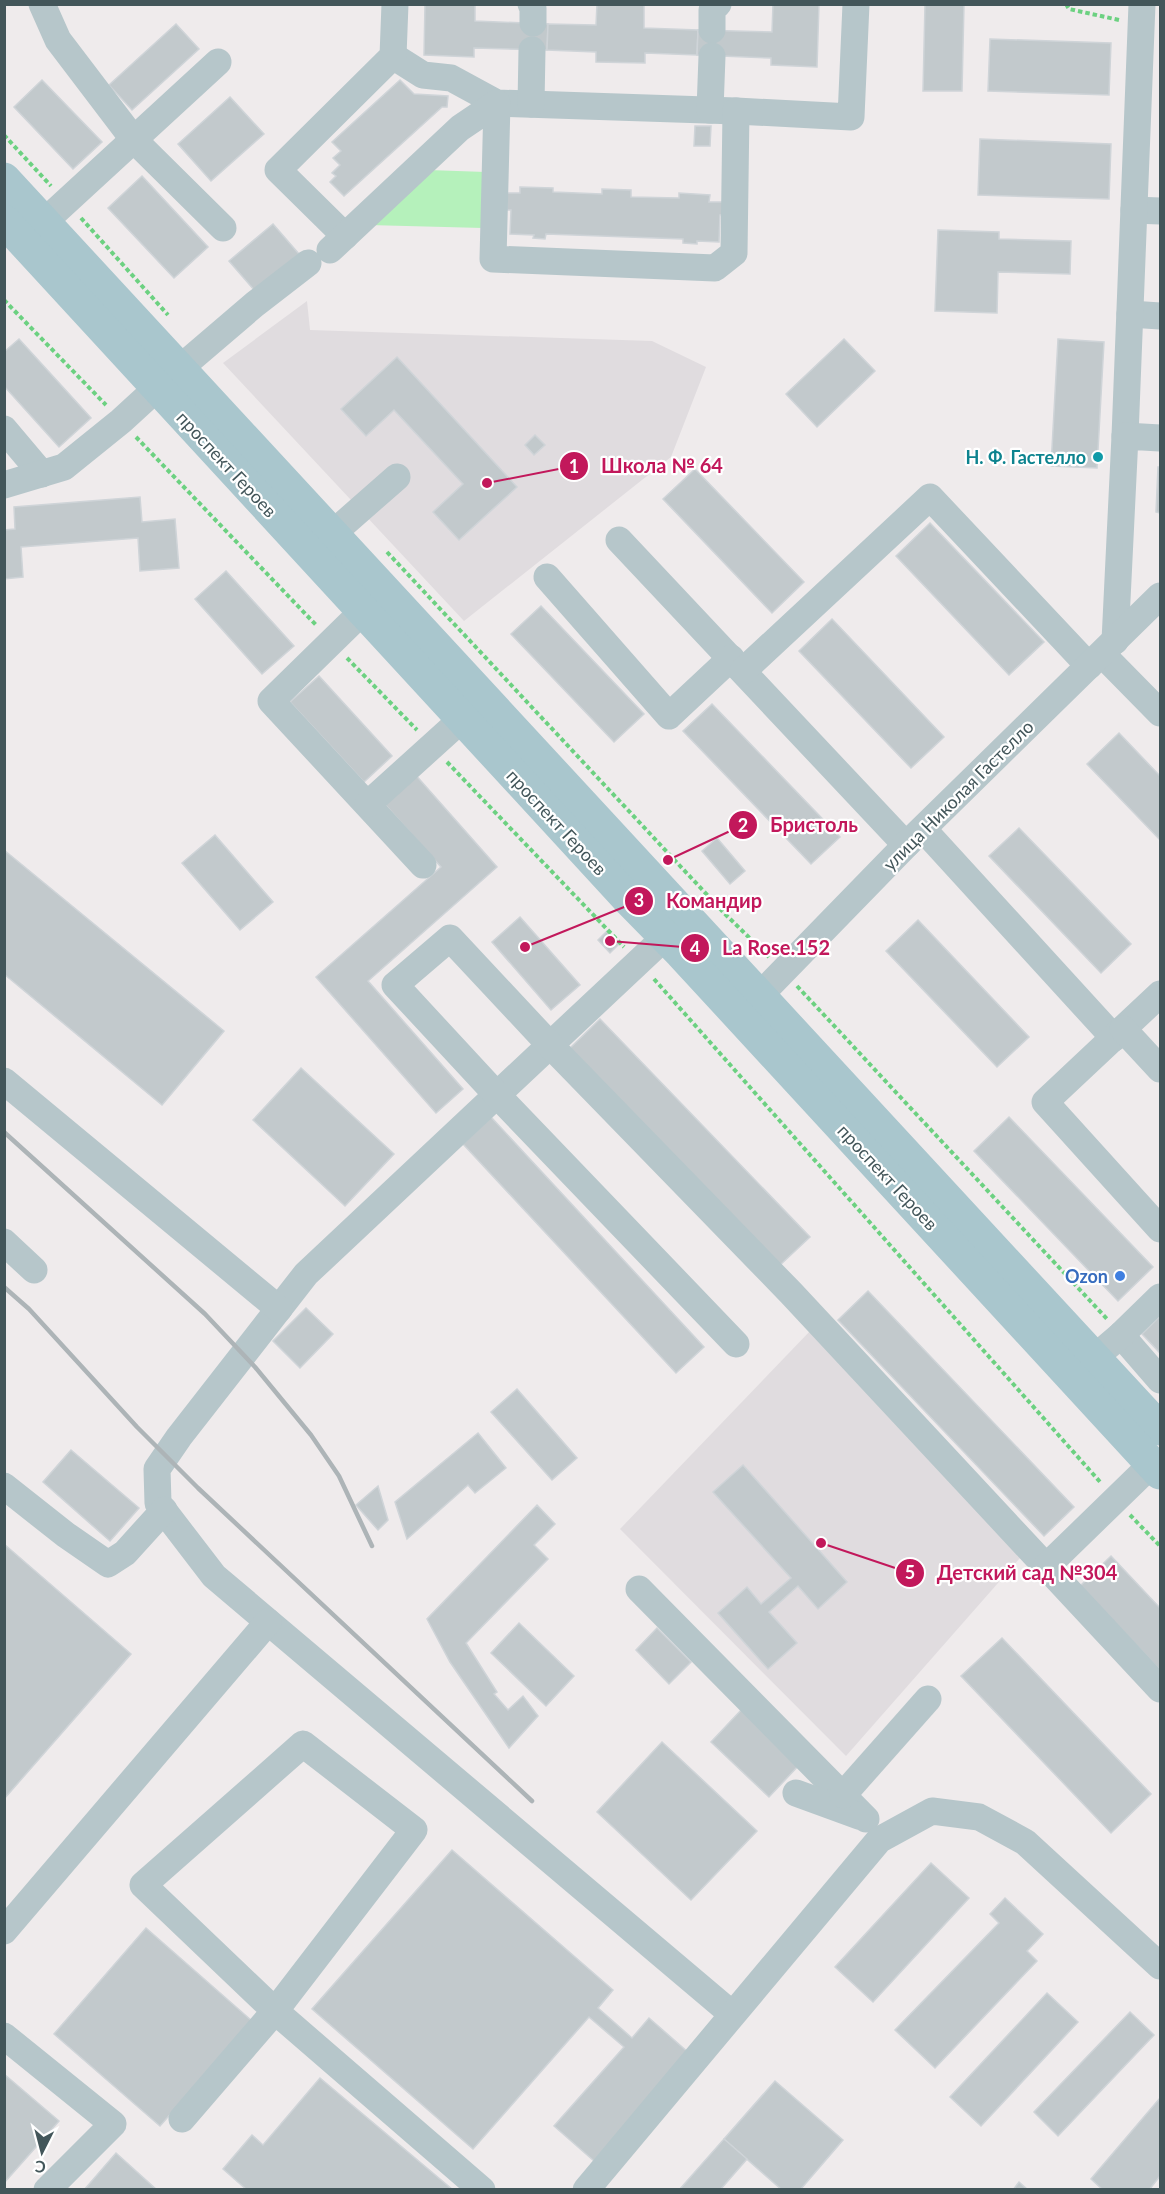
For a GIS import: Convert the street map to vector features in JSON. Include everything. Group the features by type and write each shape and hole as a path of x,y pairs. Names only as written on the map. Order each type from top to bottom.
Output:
{"main road":[{"name":"проспект Героев","path":"4,179 44,222 168,378 363,611 462,719 676,927 759,996 1161,1429"},
{"name":"проспект Героев","path":"4,221 332,534 1156,1469"}],"street":[{"path":"42,4 58,40 134,140 223,228"},
{"path":"328,249 278,170 393,56 395,4"},
{"path":"393,56 423,75 452,78 497,103 851,117 856,4"},
{"path":"1102,653 1125,436 1130,314 1147,211 1149,119 1142,15"},
{"path":"497,103 493,259 715,268 734,253 724,111 712,21"},
{"path":"531,104 532,50"},
{"path":"44,222 218,62"},
{"path":"4,485 64,467 121,421 255,304 328,249 460,128 497,103"},
{"path":"1130,314 1161,316"},
{"path":"4,429 42,474"},
{"path":"1125,436 1161,438"},
{"path":"332,534 397,477"},
{"path":"547,577 669,716 737,664 930,497 1102,653 1161,713"},
{"path":"619,540 737,664 1119,1033 1161,1069"},
{"name":"улица Николая Гастелло","path":"759,996 915,837 1161,597"},
{"path":"363,611 271,701 423,865"},
{"path":"368,804 462,719"},
{"path":"676,927 306,1274 179,1437 157,1469 158,1503 214,1576 732,2014"},
{"path":"736,1344 496,1094 395,985 450,938 790,1293 1161,1689"},
{"path":"1161,994 1045,1102 1161,1229"},
{"path":"4,1080 279,1309"},
{"path":"4,1242 34,1270"},
{"path":"1094,1358 1161,1297"},
{"path":"1121,1335 1161,1380"},
{"path":"1047,1566 1116,1500 1156,1469"},
{"path":"4,1486 66,1535 108,1564 125,1553 164,1510"},
{"path":"639,1589 866,1819"},
{"path":"4,1931 268,1622"},
{"path":"843,1796 928,1699"},
{"path":"182,2119 275,2011 414,1830 303,1744 143,1885 275,2011 482,2190"},
{"path":"796,1793 896,1831"},
{"path":"586,2190 879,1840 932,1811 979,1817 1025,1842 1161,1966"},
{"path":"4,2036 113,2124 47,2190"}],"path":[{"path":"1066,4 1069,9 1142,15"},
{"path":"4,300 638,962 1116,1500 1161,1546"},
{"path":"724,913 783,971 1121,1335"}],"shaded area":[{"path":"307,301 310,330 652,341 706,367 671,457 464,621 223,363"},
{"path":"811,1330 1020,1558 846,1756 620,1529"}],"green space":[{"path":"428,170 486,172 483,228 368,225"}],"building":[{"path":"425,4 475,4 475,21 548,24 547,50 474,48 474,57 424,55"},
{"path":"597,4 644,4 644,28 698,30 697,55 645,53 645,63 596,62 596,52 547,50 548,24 596,25"},
{"path":"773,4 819,4 817,67 771,65 771,58 697,55 698,30 772,32"},
{"path":"925,4 964,4 962,91 923,91"},
{"path":"176,24 199,49 132,110 109,85"},
{"path":"990,39 1111,43 1109,95 988,91"},
{"path":"42,80 102,142 73,169 14,107"},
{"path":"400,80 414,94 448,96 447,107 442,107 344,196 330,182 336,176 332,173 340,165 333,158 341,151 332,142"},
{"path":"230,97 264,134 211,181 178,144"},
{"path":"695,126 711,126 710,146 694,146"},
{"path":"980,139 1111,144 1109,199 978,195"},
{"path":"142,176 208,247 174,278 108,208"},
{"path":"520,187 553,188 553,192 602,194 602,189 631,190 631,197 679,198 679,193 710,195 709,202 724,202 723,215 720,215 719,242 697,241 697,244 683,243 683,239 546,234 545,239 533,238 534,235 510,234 511,210 507,210 507,193 520,193"},
{"path":"273,224 299,254 255,291 229,261"},
{"path":"938,230 999,232 999,239 1071,241 1070,274 998,272 997,313 935,311"},
{"path":"19,339 91,418 59,447 4,386 4,352"},
{"path":"844,339 875,371 817,427 786,394"},
{"path":"1058,339 1104,342 1097,468 1051,466"},
{"path":"397,357 517,487 459,540 433,512 463,484 394,410 366,436 341,409"},
{"path":"535,435 545,445 534,455 525,445"},
{"path":"1158,467 1160,467 1160,513 1156,512"},
{"path":"695,469 804,582 772,613 663,499"},
{"path":"140,497 142,522 175,519 179,568 140,571 138,538 21,547 23,577 4,579 4,530 15,529 14,507"},
{"path":"930,523 1044,642 1009,675 896,556"},
{"path":"226,571 294,646 262,674 195,599"},
{"path":"541,606 644,714 614,742 511,634"},
{"path":"832,619 944,737 911,768 799,651"},
{"path":"319,676 392,756 364,782 290,702"},
{"path":"712,704 840,837 811,864 683,731"},
{"path":"1119,733 1160,776 1160,840 1087,764"},
{"path":"413,772 497,867 368,981 463,1089 436,1113 316,977 441,867 381,800"},
{"path":"1019,828 1131,944 1101,973 989,856"},
{"path":"215,835 273,902 240,930 182,863"},
{"path":"717,838 745,871 730,884 702,851"},
{"path":"4,850 224,1031 162,1105 4,974"},
{"path":"520,917 580,985 551,1010 492,942"},
{"path":"918,920 1029,1037 997,1067 886,951"},
{"path":"607,931 619,944 610,953 598,940"},
{"path":"600,1019 810,1237 779,1266 570,1048"},
{"path":"301,1068 394,1154 345,1206 253,1120"},
{"path":"491,1117 704,1347 676,1373 463,1144"},
{"path":"1009,1117 1153,1267 1118,1301 974,1151"},
{"path":"868,1291 1074,1507 1044,1536 838,1320"},
{"path":"306,1308 333,1334 300,1368 273,1341"},
{"path":"1160,1316 1160,1353 1142,1334"},
{"path":"517,1389 577,1458 552,1480 491,1412"},
{"path":"478,1433 506,1468 475,1493 468,1485 407,1539 395,1502"},
{"path":"71,1450 139,1508 110,1541 43,1482"},
{"path":"743,1465 847,1582 818,1609 798,1586 769,1612 797,1643 768,1669 718,1613 747,1587 761,1604 791,1578 713,1492"},
{"path":"378,1486 388,1520 378,1530 356,1505"},
{"path":"537,1505 555,1524 534,1545 548,1559 466,1643 497,1692 494,1694 508,1710 523,1696 538,1716 509,1748 450,1662 427,1619"},
{"path":"4,1544 131,1654 4,1799"},
{"path":"1111,1556 1160,1608 1160,1670 1080,1586"},
{"path":"519,1623 574,1676 546,1706 491,1653"},
{"path":"657,1628 691,1662 669,1684 636,1650"},
{"path":"1002,1638 1151,1794 1111,1833 961,1676"},
{"path":"743,1708 801,1763 769,1797 711,1742"},
{"path":"662,1742 757,1831 691,1900 597,1812"},
{"path":"452,1850 613,1990 598,2008 632,2038 649,2018 689,2053 594,2161 554,2126 624,2047 589,2017 473,2149 312,2009"},
{"path":"931,1863 969,1898 873,2002 835,1967"},
{"path":"1005,1898 1043,1934 1027,1951 1037,1961 935,2068 895,2030 999,1923 990,1914"},
{"path":"146,1928 252,2021 160,2126 54,2034"},
{"path":"1047,1993 1078,2022 981,2126 950,2097"},
{"path":"1130,2012 1154,2035 1058,2136 1034,2112"},
{"path":"4,2074 59,2121 4,2183"},
{"path":"320,2078 453,2190 247,2190 223,2169 252,2135 263,2145"},
{"path":"775,2081 843,2140 800,2190 782,2190 724,2139"},
{"path":"1160,2098 1160,2176 1149,2190 1103,2190 1091,2179"},
{"path":"724,2139 747,2159 720,2190 679,2190"},
{"path":"116,2153 157,2190 84,2190"},
{"path":"1019,2182 1028,2190 1013,2190"}],"railway":[{"path":"4,1132 205,1314 255,1367 311,1435 339,1476 372,1546"},
{"path":"4,1287 29,1309 137,1427 198,1488 532,1801"}],"place":[{"name":"Н. Ф. Гастелло","path":"1098,457"},
{"name":"Школа № 64","path":"487,483"},
{"name":"Бристоль","path":"668,860"},
{"name":"La Rose.152","path":"610,941"},
{"name":"Командир","path":"525,947"},
{"name":"Ozon","path":"1120,1276"},
{"name":"Детский сад №304","path":"821,1543"}]}
